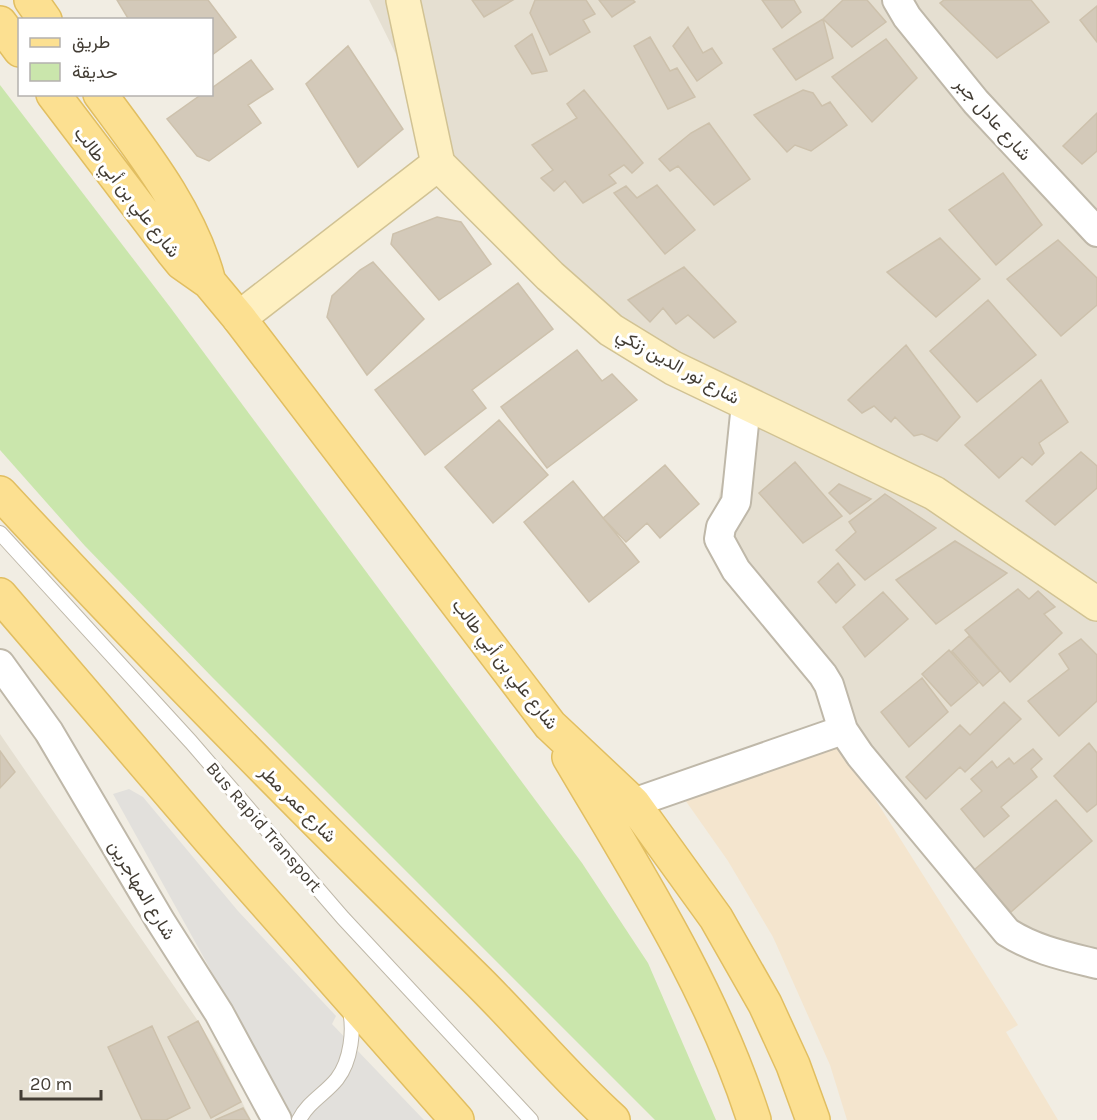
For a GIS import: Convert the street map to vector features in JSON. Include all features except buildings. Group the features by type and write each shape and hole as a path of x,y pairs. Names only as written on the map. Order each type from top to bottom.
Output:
{"main road":[{"path":"31,0 44,18"},
{"path":"0,24 18,47"},
{"name":"شارع علي بن أبي طالب","path":"55,96 182,263 209,282 238,318 620,812"},
{"name":"شارع علي بن أبي طالب","path":"101,96 154,168 199,249 209,282"},
{"name":"شارع عمر مطر","path":"0,492 226,732 482,985 608,1115"},
{"path":"0,595 345,994 456,1118"},
{"path":"620,812 736,1064 754,1120"},
{"path":"620,812 716,918 759,995 793,1065 813,1120"}],"street":[{"path":"238,318 438,164 403,0"},
{"name":"شارع عادل جبر","path":"897,0 907,17 976,102 1097,231"},
{"name":"شارع نور الدين زنكي","path":"438,164 550,276 611,330 673,368 934,493 1097,604"},
{"path":"746,404 736,502 721,527 722,547 736,570 823,675 829,685 843,730 860,755 1007,933 1026,944 1053,954 1097,964"},
{"name":"شارع المهاجرين","path":"0,664 49,732 161,922 219,1013 277,1120"},
{"path":"620,812 843,730"}],"lane":[{"name":"Bus Rapid Transport","path":"0,533 191,742 343,918 531,1120"},
{"path":"299,1120 308,1107 337,1079 344,1066 352,1030 345,994"}],"shaded area":[{"path":"369,0 1097,0 1097,973 1011,950 839,742 829,685 708,551 736,413 619,342 450,163"},
{"path":"0,734 198,1021 217,1052 251,1120 0,1120"},
{"path":"839,742 1018,1025 1006,1032 1058,1120 847,1120 830,1065 773,937 728,861 683,797"},
{"path":"129,789 143,797 238,911 336,1016 332,1024 424,1120 294,1120 113,794"}],"green space":[{"path":"0,85 170,307 582,863 648,963 716,1120 655,1120 213,678 85,546 0,450"}]}
